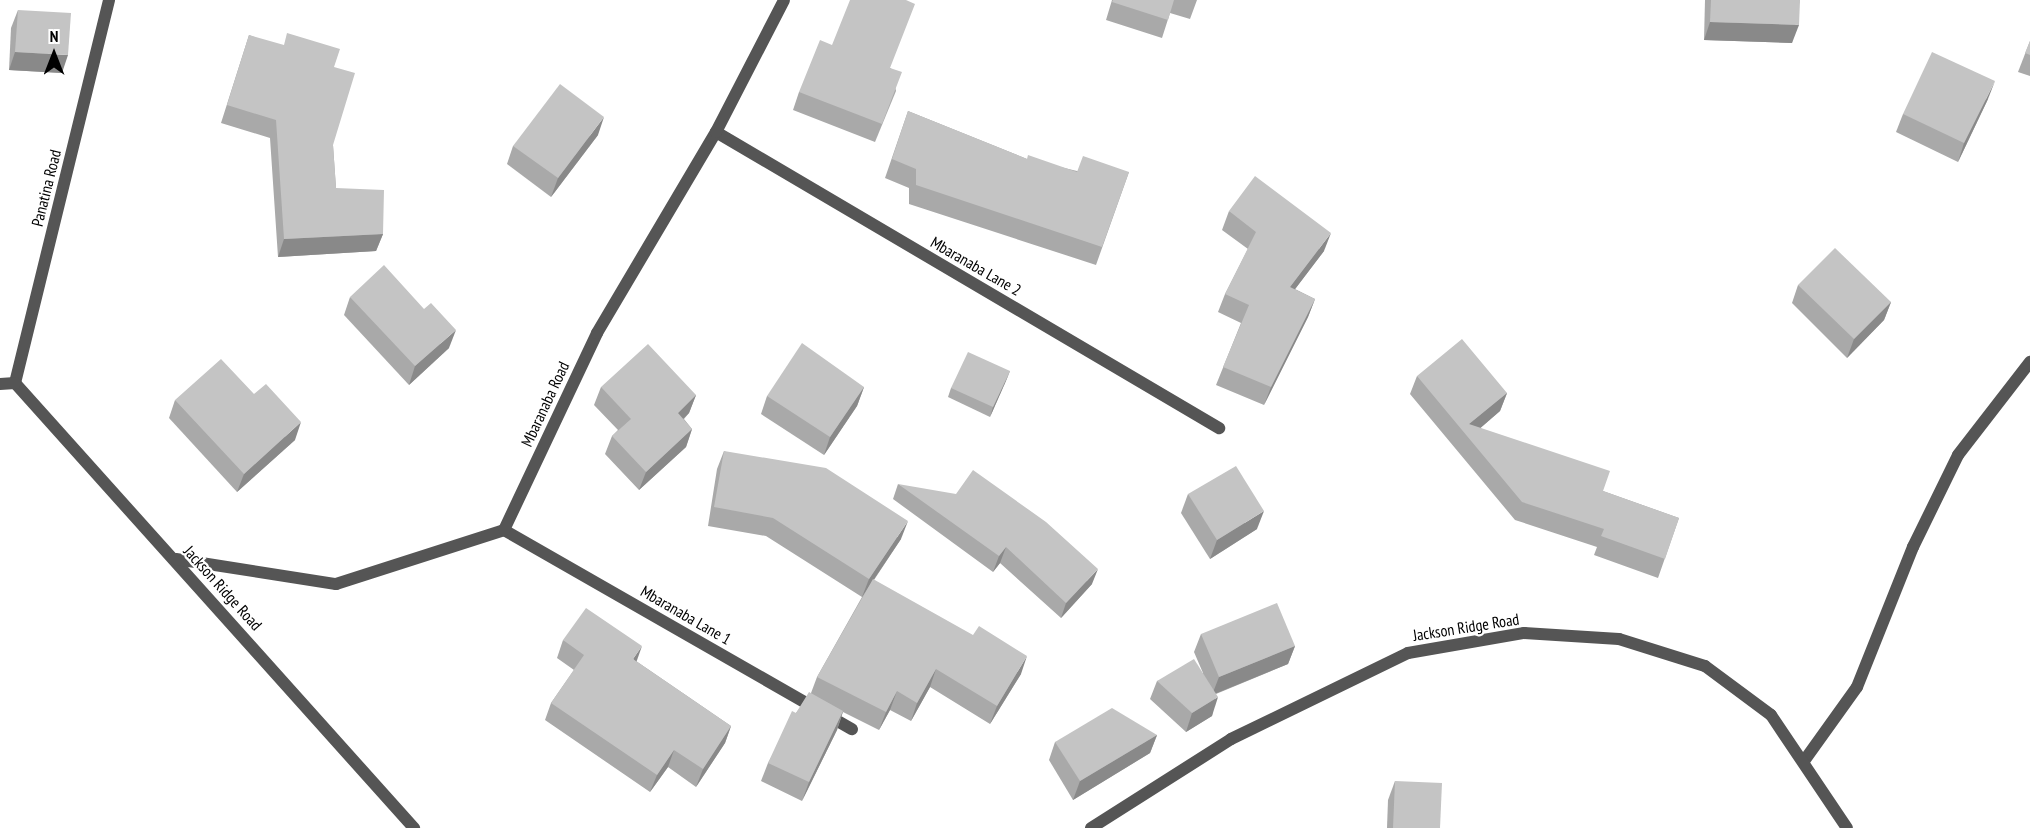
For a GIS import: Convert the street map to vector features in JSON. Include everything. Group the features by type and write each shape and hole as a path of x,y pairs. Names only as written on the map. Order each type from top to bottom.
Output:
{"street":[{"name":"Panatina Road","path":"15,383 108,0"},
{"name":"Mbaranaba Road","path":"504,530 597,333 716,132 784,0"},
{"name":"Mbaranaba Lane 2","path":"716,132 1219,428"},
{"path":"1804,761 1857,687 1913,547 1958,455 2030,362"},
{"path":"0,384 15,383"},
{"name":"Jackson Ridge Road","path":"15,383 176,559 414,828"},
{"path":"176,559 336,585 504,530"},
{"name":"Mbaranaba Lane 1","path":"504,530 852,729"},
{"name":"Jackson Ridge Road","path":"1091,828 1231,740 1408,653 1524,633 1619,639 1705,666 1771,715 1847,828"}],"building":[{"path":"850,0 906,0 915,4 890,68 902,72 882,124 799,92 820,40 832,45"},
{"path":"1113,0 1174,0 1168,20 1112,2"},
{"path":"1711,0 1800,0 1799,25 1710,22"},
{"path":"18,10 71,13 68,55 15,52"},
{"path":"287,33 340,49 334,67 355,73 333,145 336,188 384,190 383,234 284,239 276,120 227,105 249,35 284,45"},
{"path":"2030,41 2030,55 2025,53"},
{"path":"1932,52 1995,81 1964,143 1903,114"},
{"path":"560,84 604,117 558,178 513,146"},
{"path":"908,111 1027,159 1028,155 1077,172 1083,156 1129,172 1102,247 916,185 916,169 892,159"},
{"path":"1255,176 1331,233 1290,287 1315,299 1271,387 1223,367 1249,305 1225,294 1256,232 1229,211"},
{"path":"1835,248 1891,302 1854,339 1798,285"},
{"path":"384,265 424,309 431,303 456,330 415,366 350,297"},
{"path":"1462,339 1507,393 1469,424 1610,471 1603,491 1679,518 1665,559 1601,536 1604,529 1522,502 1417,376"},
{"path":"802,343 864,387 830,437 767,396"},
{"path":"648,344 696,395 678,413 692,429 646,472 612,436 631,419 601,387"},
{"path":"968,352 1010,371 993,407 951,388"},
{"path":"221,359 254,394 266,384 301,422 244,474 175,400"},
{"path":"724,451 826,468 908,521 869,579 773,518 714,507"},
{"path":"1236,466 1264,511 1217,540 1188,494"},
{"path":"973,470 1046,522 1098,569 1066,603 1006,547 999,556 898,484 956,494"},
{"path":"873,579 973,635 979,626 1027,656 997,706 936,669 917,703 897,691 886,712 817,677"},
{"path":"1277,603 1295,646 1219,677 1201,634"},
{"path":"586,608 642,646 633,659 731,726 703,769 674,750 657,775 551,703 584,655 563,640"},
{"path":"1194,659 1218,697 1192,713 1157,681"},
{"path":"809,692 843,711 809,782 768,763 792,711 796,713"},
{"path":"1112,708 1157,735 1080,781 1055,742"},
{"path":"1395,781 1442,783 1440,828 1393,828"}]}
